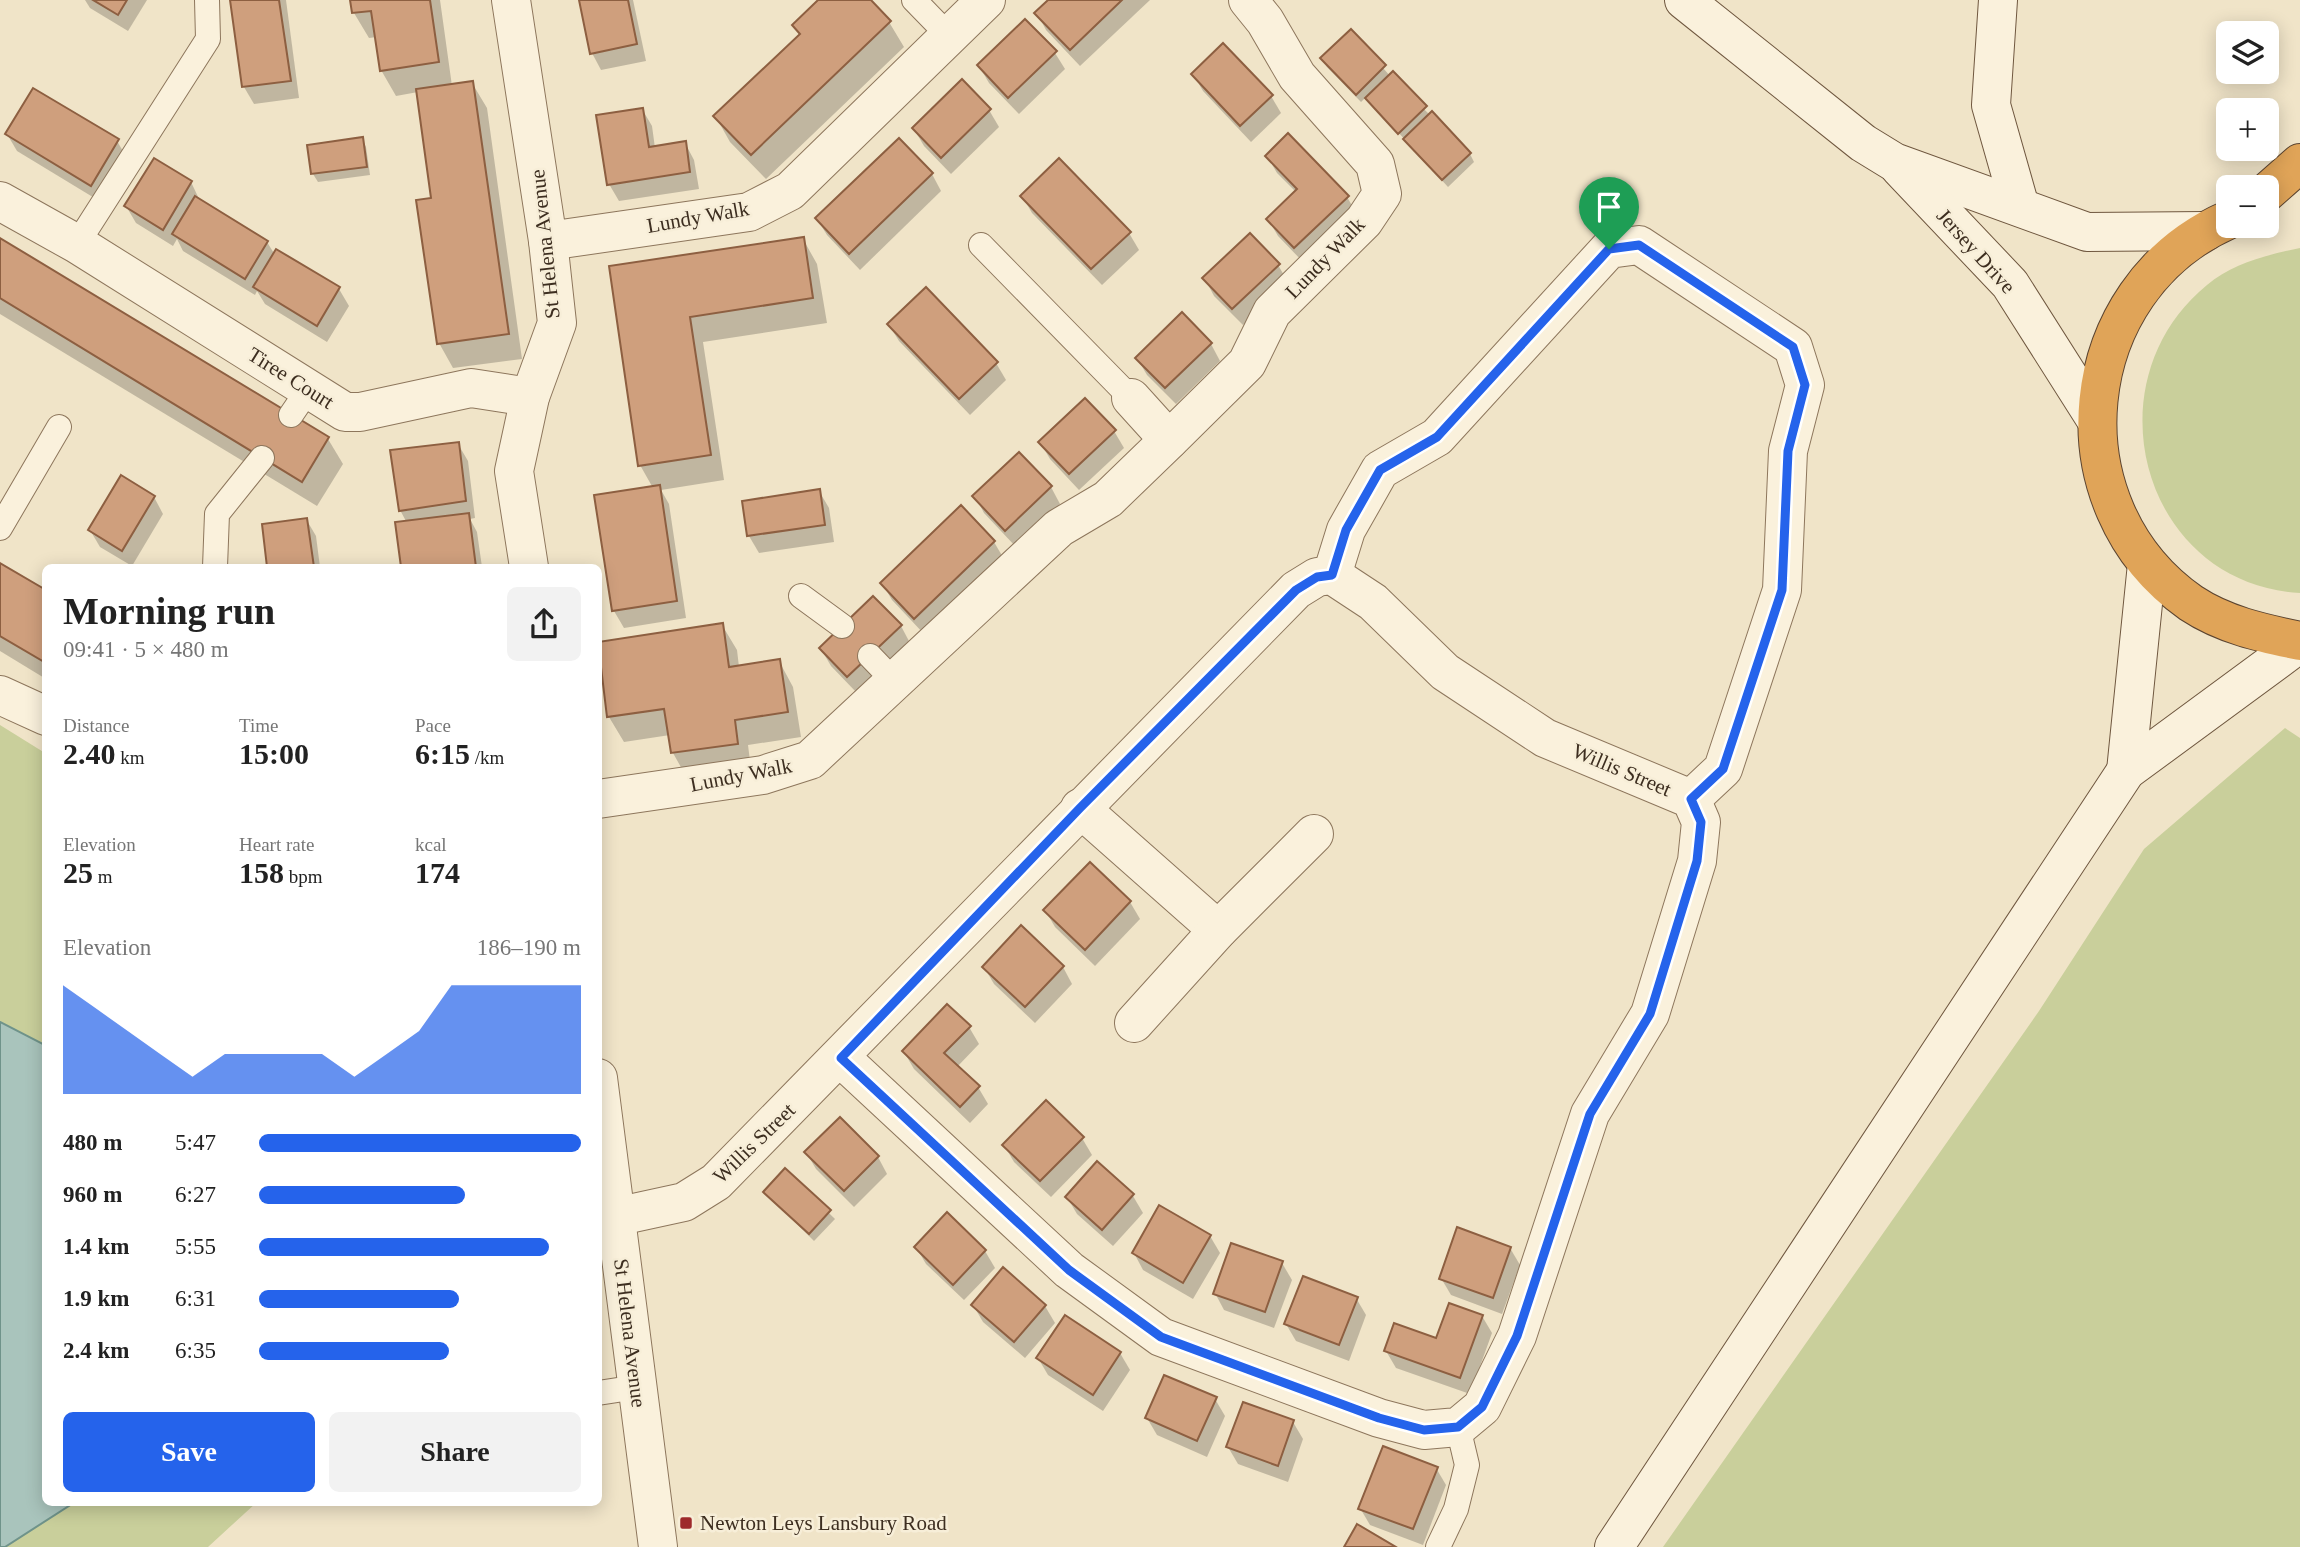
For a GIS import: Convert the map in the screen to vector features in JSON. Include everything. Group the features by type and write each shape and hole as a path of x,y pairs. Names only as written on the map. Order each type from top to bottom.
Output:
{"highway":[{"path":"2279,182 2300,163"},
{"path":"2279,208 2300,204"},
{"path":"2216,227 2161,265 2126,310 2103,362 2095,418 2101,471 2118,520 2147,564 2191,603 2244,629 2300,642"}],"street":[{"name":"St Helena Avenue","path":"511,0 548,241 557,323 530,397 514,471 529,564"},
{"name":"Lundy Walk","path":"548,241 749,212 790,191 986,0"},
{"name":"Lundy Walk","path":"602,798 763,775 810,760 883,669 1059,528 1108,499 1169,440 1247,363 1272,312 1364,221 1382,194 1375,164 1297,76 1265,22 1248,0"},
{"name":"Jersey Drive","path":"1684,0 1863,143 1894,162 2087,232 2216,226"},
{"path":"1998,1 1991,105 2020,207"},
{"name":"Jersey Drive","path":"1894,162 2010,285 2095,418"},
{"name":"Tiree Court","path":"0,201 77,244 300,403 345,412 360,412 471,388 530,397"},
{"path":"1332,575 1346,530 1380,470 1437,437 1609,249 1639,245 1793,347 1805,385 1788,451 1782,590 1723,769 1691,799"},
{"path":"1131,398 1169,440"},
{"path":"2126,771 2147,564"},
{"name":"Willis Street","path":"615,1217 684,1202 716,1182 841,1058 1080,808 1296,590 1317,577 1332,575 1373,602 1445,671 1545,738 1691,799 1701,822 1697,861 1650,1014 1590,1114 1517,1336 1482,1407 1458,1427"},
{"path":"1614,1547 2126,771 2300,642"},
{"path":"0,695 42,714"},
{"path":"1080,808 1217,930"},
{"path":"1134,1023 1217,930 1314,834"},
{"path":"841,1058 1069,1270 1161,1337 1379,1418 1424,1430 1458,1427"},
{"name":"St Helena Avenue","path":"602,1111 658,1547"}],"lane":[{"path":"77,244 208,39 207,0"},
{"path":"914,0 949,36"},
{"path":"981,245 1131,398"},
{"path":"0,528 60,427"},
{"path":"215,564 217,514 262,458"},
{"path":"801,596 842,626"},
{"path":"602,1392 637,1387"},
{"path":"1438,1547 1456,1509 1467,1465 1458,1427"}],"green space":[{"path":"2300,248 2300,593 2246,581 2202,555 2170,517 2150,472 2142,423 2149,373 2170,326 2207,285 2239,265"},
{"path":"0,725 42,751 42,1506 253,1506 208,1547 0,1547"},
{"path":"2285,728 2300,738 2300,1547 1663,1547 2039,1011 2144,849"}],"water":[{"path":"0,1022 42,1043 42,1506 69,1506 5,1547 0,1547"}],"building":[{"path":"93,0 127,0 118,15"},
{"path":"230,0 279,0 291,81 242,87"},
{"path":"350,0 430,0 439,62 380,71 371,11 352,13"},
{"path":"579,0 628,0 637,44 590,54"},
{"path":"818,0 871,0 891,21 751,155 713,116 800,34 792,25"},
{"path":"1048,0 1122,0 1070,50 1034,13"},
{"path":"1025,19 1057,51 1008,98 977,65"},
{"path":"1351,29 1386,65 1356,95 1320,58"},
{"path":"1223,43 1273,95 1240,126 1191,74"},
{"path":"1393,71 1427,106 1398,134 1365,98"},
{"path":"962,79 991,109 941,158 912,128"},
{"path":"473,81 509,334 437,344 416,200 431,198 416,89"},
{"path":"33,88 119,139 91,186 5,134"},
{"path":"643,108 649,147 686,141 690,172 607,185 596,115"},
{"path":"1432,111 1471,153 1442,180 1403,139"},
{"path":"1288,133 1349,196 1294,248 1266,219 1297,189 1265,156"},
{"path":"363,137 367,167 311,174 307,145"},
{"path":"899,138 933,173 849,254 815,218"},
{"path":"154,158 192,181 163,230 124,206"},
{"path":"1059,158 1131,232 1091,269 1020,196"},
{"path":"195,196 268,241 245,279 172,234"},
{"path":"1250,233 1280,264 1232,309 1202,278"},
{"path":"804,237 813,298 690,317 711,455 638,466 609,266"},
{"path":"0,238 329,437 302,482 0,298"},
{"path":"276,249 340,287 317,326 253,287"},
{"path":"926,287 998,362 959,399 887,324"},
{"path":"1182,312 1212,343 1165,388 1135,358"},
{"path":"1085,398 1116,430 1069,474 1038,442"},
{"path":"459,442 466,501 399,511 390,450"},
{"path":"1019,452 1052,486 1005,531 972,496"},
{"path":"121,475 155,496 122,551 88,530"},
{"path":"660,485 677,601 612,611 594,495"},
{"path":"820,489 825,525 747,536 742,501"},
{"path":"961,505 995,541 914,619 880,583"},
{"path":"469,513 476,564 401,564 395,522"},
{"path":"307,518 314,564 267,564 262,524"},
{"path":"0,563 42,588 42,661 0,636"},
{"path":"873,596 902,625 847,677 819,648"},
{"path":"723,623 729,667 780,659 788,712 735,720 738,744 671,753 664,709 607,717 602,675 602,641"},
{"path":"1090,862 1131,901 1085,950 1043,910"},
{"path":"1021,925 1064,966 1025,1007 982,967"},
{"path":"947,1004 971,1026 944,1053 980,1086 960,1107 902,1051"},
{"path":"1046,1100 1084,1137 1040,1181 1002,1145"},
{"path":"840,1117 879,1156 844,1191 804,1152"},
{"path":"1097,1161 1134,1194 1102,1230 1065,1197"},
{"path":"785,1168 831,1210 809,1234 763,1192"},
{"path":"1159,1205 1211,1235 1183,1283 1132,1253"},
{"path":"947,1212 986,1250 953,1285 914,1247"},
{"path":"1457,1227 1511,1247 1493,1298 1439,1279"},
{"path":"1231,1243 1283,1261 1265,1312 1213,1294"},
{"path":"1003,1267 1046,1305 1014,1342 971,1305"},
{"path":"1303,1276 1358,1297 1339,1345 1284,1324"},
{"path":"1449,1303 1483,1315 1460,1378 1384,1351 1394,1323 1436,1338"},
{"path":"1065,1315 1121,1352 1093,1395 1036,1358"},
{"path":"1164,1375 1217,1397 1197,1441 1145,1418"},
{"path":"1243,1402 1294,1420 1278,1466 1226,1447"},
{"path":"1383,1446 1438,1467 1413,1529 1358,1509"},
{"path":"1357,1524 1396,1547 1344,1547"}],"place":[{"name":"Newton Leys Lansbury Road","path":"686,1523"}],"route":[{"path":"1639,245 1793,347 1805,385 1788,451 1782,590 1723,769 1691,799 1701,822 1697,861 1650,1014 1590,1114 1517,1336 1482,1407 1458,1427 1424,1430 1379,1418 1161,1337 1069,1270 841,1058 1080,808 1296,590 1317,577 1332,575 1346,530 1380,470 1437,437 1609,249 1639,245"}]}
